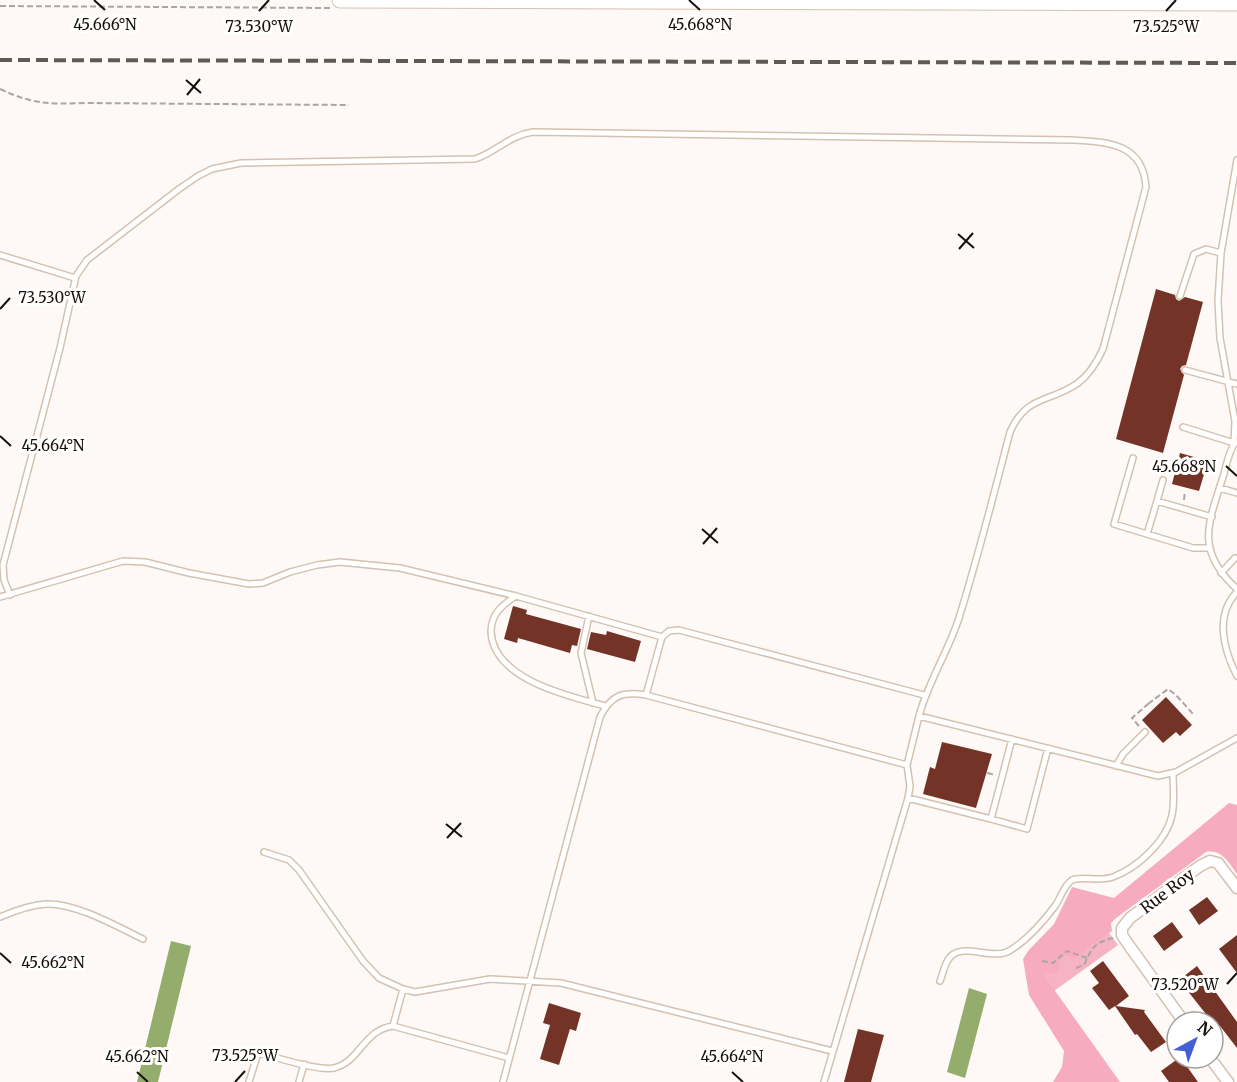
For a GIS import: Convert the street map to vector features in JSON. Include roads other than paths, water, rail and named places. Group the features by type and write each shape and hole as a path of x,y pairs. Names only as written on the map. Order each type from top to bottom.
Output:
{"street":[{"path":"340,0 1237,3"},
{"name":"Rue Roy","path":"1175,1010 1122,935 1122,928 1130,918 1210,861 1216,862 1237,888"}],"lane":[{"path":"10,595 4,580 3,565 60,348 75,278 87,260 178,189 212,169 232,164 475,159 484,156 513,136 532,132 1072,140 1107,142 1121,147 1142,166 1146,187 1103,349 1085,378 1065,391 1032,403 1016,420 1010,432 958,619 932,682 924,695 906,765 910,786 908,798 824,1082"},
{"path":"1237,159 1221,253 1218,301 1220,338 1235,420 1236,442 1220,488 1208,541 1221,573 1237,591 1227,604 1224,628 1228,656 1237,676"},
{"path":"1180,296 1194,254 1206,249 1221,253"},
{"path":"0,255 75,278"},
{"path":"1185,370 1237,384"},
{"path":"1183,427 1236,442"},
{"path":"1133,458 1114,524 1192,548 1209,548"},
{"path":"1147,534 1163,480"},
{"path":"1220,488 1237,493"},
{"path":"1157,501 1212,517"},
{"path":"1221,573 1235,558"},
{"path":"0,597 106,564 123,561 145,562 249,584 263,583 290,572 317,565 340,562 400,568 516,596 662,637"},
{"path":"516,596 504,604 493,618 492,635 498,654 509,666 528,680 546,688 606,706"},
{"path":"588,616 580,653 593,703"},
{"path":"646,695 662,637 669,631 680,630 924,695"},
{"path":"503,1082 594,736 606,706 624,693 646,695 906,765"},
{"path":"919,716 1158,776 1173,773 1237,738"},
{"path":"1116,766 1123,754 1145,732"},
{"path":"991,819 1012,739"},
{"path":"908,798 1028,830 1048,748"},
{"path":"940,981 951,956 967,951 1001,955 1010,951 1044,919 1056,905 1065,886 1072,880 1098,880 1113,877 1132,866 1149,852 1161,839 1172,815 1173,773"},
{"path":"264,852 289,860 299,870 363,961 379,978 403,989 415,992 490,979 561,983 832,1051"},
{"path":"0,917 34,905 59,905 106,922 143,939"},
{"path":"393,1026 403,989"},
{"path":"249,1082 258,1053 321,1068 334,1068 346,1063 373,1034 382,1028 393,1026 510,1058"},
{"path":"299,1082 304,1064"}],"railway":[{"path":"0,60 1237,63"}]}
